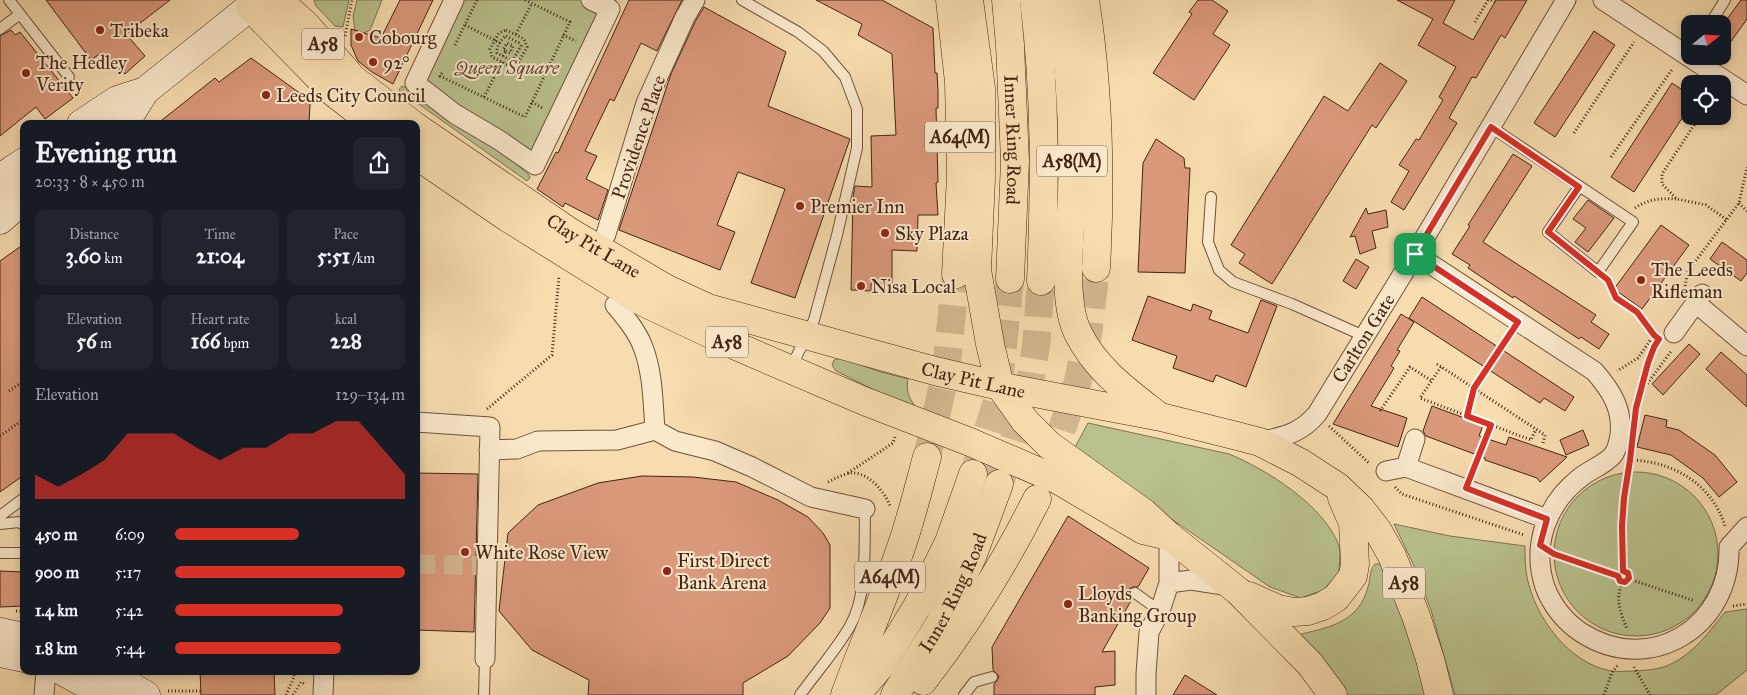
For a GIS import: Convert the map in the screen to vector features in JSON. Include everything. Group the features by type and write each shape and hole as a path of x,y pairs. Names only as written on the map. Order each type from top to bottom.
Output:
{"highway":[{"name":"A58","path":"278,0 306,25 354,79 407,120"},
{"name":"A64(M)","path":"950,0 959,82 961,176 956,274"},
{"path":"969,0 981,88 981,178 976,270 997,373"},
{"path":"984,316 992,183 988,0"},
{"name":"Inner Ring Road","path":"1006,0 1015,161 1010,279"},
{"name":"Inner Ring Road","path":"1034,0 1039,37 1044,112 1041,282"},
{"name":"A58(M)","path":"1060,0 1068,50 1071,113 1072,193 1069,255 1070,304 1074,322 1077,332 1093,358 1121,387 1161,417"},
{"path":"1086,0 1093,49 1098,109 1099,177 1096,268"},
{"name":"A58","path":"254,3 333,92 369,120"},
{"name":"Clay Pit Lane","path":"420,130 570,232 667,288 708,308 935,372 966,377 980,374 987,370 1260,442 1301,464 1338,487 1361,510 1378,532 1392,556 1419,625 1439,695"},
{"name":"Clay Pit Lane","path":"420,157 508,218 643,302 864,401 970,442 1058,480 1143,530 1169,536 1235,589 1310,664 1333,695"},
{"name":"A58","path":"997,373 1025,421 1049,445 1144,513 1169,536"},
{"name":"A64(M)","path":"845,695 899,553 927,457"},
{"name":"Inner Ring Road","path":"856,695 882,664 918,604 949,542 973,474"},
{"name":"Inner Ring Road","path":"896,695 939,625 972,557 999,484"},
{"path":"1235,589 1278,609 1294,612 1308,611 1323,606 1336,598 1353,576 1355,564 1353,524 1338,487"},
{"path":"910,695 950,646 988,589 1037,499"}],"street":[{"path":"454,0 415,83 455,114 499,140 535,165 610,9 591,0"},
{"name":"Providence Place","path":"599,249 606,234 646,103 669,51 695,0"},
{"name":"Carlton Gate","path":"1260,442 1294,433 1310,423 1317,414 1415,254 1566,0"},
{"path":"1603,0 1681,51"},
{"path":"125,120 145,91 254,3"},
{"path":"1702,65 1747,95"},
{"path":"87,120 117,100 145,91"},
{"path":"0,178 20,165"},
{"path":"0,220 18,197"},
{"path":"1415,254 1594,372 1604,382 1616,401 1622,422 1619,440 1613,455 1560,496 1547,519 1540,545 1540,560 1546,588 1552,601 1563,616 1577,630 1589,638 1614,647 1631,650 1651,648 1673,641 1695,627 1713,607 1726,580 1729,548 1747,527"},
{"path":"1667,330 1694,297 1747,346"},
{"path":"615,305 626,318 643,346 651,380 655,430"},
{"path":"420,422 490,427 485,659"},
{"path":"489,450 517,449 538,441 617,440 655,430 676,441 715,451 752,466 811,497 865,509"},
{"path":"1406,466 1415,439"},
{"path":"1383,474 1406,466 1547,519"},
{"path":"1146,695 1149,632 1160,611 1169,584 1169,536"},
{"path":"1169,584 1191,580 1235,589"},
{"path":"0,632 20,637"},
{"path":"0,652 20,657"},
{"path":"44,695 46,675"},
{"path":"81,675 133,686"},
{"path":"323,695 324,675"}],"lane":[{"path":"9,0 69,77"},
{"path":"742,0 798,32 824,51 845,77 857,109 857,148 837,235 814,320 790,369"},
{"path":"1716,15 1725,0"},
{"path":"0,29 20,14"},
{"path":"1491,127 1633,222 1598,272 1548,232 1579,187"},
{"path":"1211,197 1208,242 1219,270 1233,282 1292,304 1364,336"},
{"path":"0,516 20,501"},
{"path":"800,695 850,625 859,600 863,581 865,509"},
{"path":"0,524 20,523"},
{"path":"0,554 20,553"},
{"path":"1135,593 1160,611"},
{"path":"484,695 485,659"},
{"path":"964,695 974,682 992,677"}],"path":[{"path":"345,39 352,0"},
{"path":"453,50 477,0"},
{"path":"443,71 440,76 525,117 570,22 525,0"},
{"path":"1475,22 1489,0 1495,2"},
{"path":"516,34 532,3"},
{"path":"465,25 500,43"},
{"path":"1574,134 1643,27"},
{"path":"506,30 516,34 524,39 526,47 517,65 510,66 492,57 490,49 498,33 506,30"},
{"path":"514,59 520,46 519,43 506,36 496,50 497,54 519,62"},
{"path":"506,51 503,50 506,43 518,51"},
{"path":"506,51 510,53 512,48"},
{"path":"503,56 506,51"},
{"path":"484,97 502,62"},
{"path":"1611,157 1681,65"},
{"path":"1677,199 1662,184 1662,174 1694,125"},
{"path":"1694,297 1688,271 1739,203 1747,167"},
{"path":"1625,217 1644,202 1659,198 1677,199 1706,205 1727,220"},
{"path":"1739,203 1747,211"},
{"path":"1598,272 1608,280 1616,298 1637,312 1659,339 1654,347 1636,408"},
{"path":"468,425 552,355 560,273"},
{"path":"1467,416 1474,388 1518,322"},
{"path":"1594,372 1607,375 1622,369 1638,358 1654,335 1667,330 1680,339 1638,398"},
{"path":"1437,364 1545,435 1543,442"},
{"path":"1380,411 1410,367 1432,381"},
{"path":"1441,367 1420,398 1532,440 1536,429"},
{"path":"9,391 20,384"},
{"path":"0,436 20,423"},
{"path":"1466,488 1491,425"},
{"path":"1329,426 1383,474 1402,494 1527,536 1554,554 1618,576 1618,579 1623,583"},
{"path":"848,473 893,443 895,437"},
{"path":"1618,576 1623,571 1622,526 1631,451"},
{"path":"1591,471 1630,460 1653,462 1686,475 1704,490 1718,510 1727,534 1729,548"},
{"path":"1623,571 1628,573 1629,579"},
{"path":"1629,579 1713,607 1747,604"},
{"path":"1629,579 1618,590 1618,599 1629,636 1635,671 1650,695"},
{"path":"1604,695 1612,672 1631,650"},
{"path":"286,695 294,675"},
{"path":"294,695 301,682"},
{"path":"133,686 201,691"}],"green space":[{"path":"314,0 349,0 343,27 335,26 316,6"},
{"path":"357,0 382,0 370,30 364,33 355,30 353,16"},
{"name":"Queen Square","path":"454,0 591,0 610,9 535,165 415,83"},
{"path":"402,86 511,159 530,178 527,181 399,90"},
{"path":"841,358 908,379 908,394 922,414 836,371 832,365 834,360"},
{"path":"1088,423 1229,454 1260,469 1308,503 1332,531 1339,546 1339,573 1323,590 1301,598 1270,587 1073,451"},
{"path":"1636,472 1660,476 1681,486 1694,496 1704,509 1714,530 1718,554 1714,578 1704,599 1694,612 1681,622 1660,632 1636,636 1612,632 1591,622 1578,612 1568,599 1558,578 1554,554 1558,530 1568,509 1578,496 1591,486 1612,476"},
{"path":"1394,524 1450,536 1525,546 1525,565 1531,592 1546,622 1556,636 1581,659 1611,671 1648,670 1667,666 1694,648 1725,612 1747,609 1747,670 1716,695 1455,695 1431,610 1415,568"},
{"path":"1375,564 1380,564 1386,568 1399,590 1425,695 1346,695 1298,637 1301,634 1343,621 1351,615 1364,598"}],"building":[{"name":"Tribeka","path":"46,0 170,0 126,34 145,56 125,74 101,53 91,60"},
{"path":"400,0 433,0 393,84 372,72 358,61 351,45 351,29 381,38"},
{"path":"629,0 682,0 657,51 641,43 614,101 610,99 585,151 597,156 586,179 608,190 598,220 565,203 563,207 537,189 556,152 558,153"},
{"path":"816,0 882,0 933,28 935,73 937,73 938,91 938,108 936,108 938,182 936,183 938,215 918,215 917,251 892,250 892,284 871,284 871,291 851,290 853,197 855,186 872,187 871,136 896,135 892,54 858,35 862,24"},
{"path":"1198,0 1212,0 1228,11 1213,34 1230,45 1194,100 1153,73 1192,14 1189,12"},
{"path":"1397,0 1455,0 1443,23 1473,40 1496,0 1527,0 1505,38 1501,35 1476,78 1472,77 1449,118 1457,123 1404,210 1391,202 1409,171 1399,165 1416,139 1419,140 1443,100 1439,97 1456,67 1418,45 1433,19"},
{"path":"1741,0 1747,0 1747,19 1731,41 1731,15"},
{"path":"704,7 786,52 768,106 850,139 795,298 751,283 785,189 738,172 717,225 735,232 720,270 619,230 671,74"},
{"name":"The Hedley Verity","path":"11,30 15,35 20,32 73,98 45,119 36,107 0,136 0,36"},
{"path":"1594,31 1615,45 1555,137 1534,123"},
{"name":"Leeds City Council","path":"251,58 308,99 310,104 309,120 162,120 215,78 219,82"},
{"path":"1380,63 1407,81 1376,128 1372,125 1272,284 1239,263 1245,254 1231,245 1324,96 1348,111"},
{"path":"1672,83 1681,89 1681,120 1634,192 1611,177"},
{"path":"1156,139 1184,158 1185,168 1190,168 1185,273 1138,272 1143,163"},
{"path":"1513,154 1532,166 1483,242 1596,315 1591,322 1609,334 1599,349 1581,337 1579,339 1514,296 1513,298 1468,268 1470,265 1452,254"},
{"path":"1588,200 1614,218 1588,252 1575,242 1586,228 1573,219"},
{"path":"1366,208 1368,214 1386,210 1388,227 1372,231 1376,248 1360,254 1355,236 1350,237"},
{"path":"1661,225 1689,245 1642,309 1614,289"},
{"path":"1722,242 1747,260 1747,273 1741,281 1710,259"},
{"path":"20,247 20,478 0,492 0,261"},
{"path":"1356,259 1369,267 1356,289 1343,281"},
{"path":"1148,296 1191,311 1193,304 1212,311 1209,319 1248,333 1261,300 1277,306 1246,387 1216,375 1213,382 1173,368 1177,356 1132,340"},
{"path":"1422,297 1574,397 1565,411 1544,398 1540,403 1409,318"},
{"path":"1401,314 1414,322 1397,350 1400,351 1391,366 1394,368 1371,406 1407,418 1398,447 1333,424"},
{"path":"1689,344 1700,354 1663,395 1652,384"},
{"path":"1721,352 1747,375 1747,407 1706,369"},
{"path":"1432,406 1483,425 1479,436 1506,445 1509,437 1567,457 1540,482 1537,478 1485,460 1485,458 1426,436 1423,431"},
{"path":"1645,415 1667,420 1666,427 1679,430 1715,455 1737,482 1719,497 1703,478 1671,455 1637,447"},
{"path":"1583,430 1589,445 1566,455 1560,440"},
{"name":"White Rose View","path":"420,473 478,474 474,632 420,630"},
{"name":"First Direct Bank Arena","path":"642,476 693,477 736,482 778,500 808,517 823,533 830,545 830,608 820,623 788,656 743,683 743,695 588,695 589,680 532,650 499,611 508,533 538,505 598,483"},
{"name":"Lloyds Banking Group","path":"1068,516 1149,568 1138,587 1129,589 1129,595 1132,599 1102,652 1115,651 1115,685 1095,687 1095,695 994,695 994,684 999,676 993,670 992,647"},
{"path":"0,571 20,572 20,606 0,607"},
{"path":"200,675 274,675 275,695 201,695"},
{"path":"1185,675 1217,695 1173,695"}],"tunnel":[{"path":"1048,470 1077,385 1088,335 1096,268"},
{"path":"927,457 946,371 956,274"},
{"path":"975,470 997,402 1010,279"},
{"path":"1001,480 1027,400 1036,346 1041,281"},
{"path":"420,564 487,566"}],"place":[{"name":"Tribeka","path":"100,30"},
{"name":"Cobourg","path":"359,37"},
{"name":"92°","path":"373,62"},
{"name":"The Hedley Verity","path":"26,73"},
{"name":"Leeds City Council","path":"266,95"},
{"name":"Premier Inn","path":"800,206"},
{"name":"Sky Plaza","path":"885,233"},
{"name":"The Leeds Rifleman","path":"1641,280"},
{"name":"Nisa Local","path":"861,286"},
{"name":"White Rose View","path":"465,552"},
{"name":"First Direct Bank Arena","path":"667,571"},
{"name":"Lloyds Banking Group","path":"1068,604"}],"route":[{"path":"1491,127 1579,187 1548,232 1608,280 1616,298 1637,312 1659,339 1648,363 1636,408 1622,526 1623,571 1628,573 1629,578 1626,582 1621,582 1618,576 1554,554 1540,545 1547,519 1466,488 1491,425 1467,416 1474,388 1518,322 1415,254 1491,127"}]}
